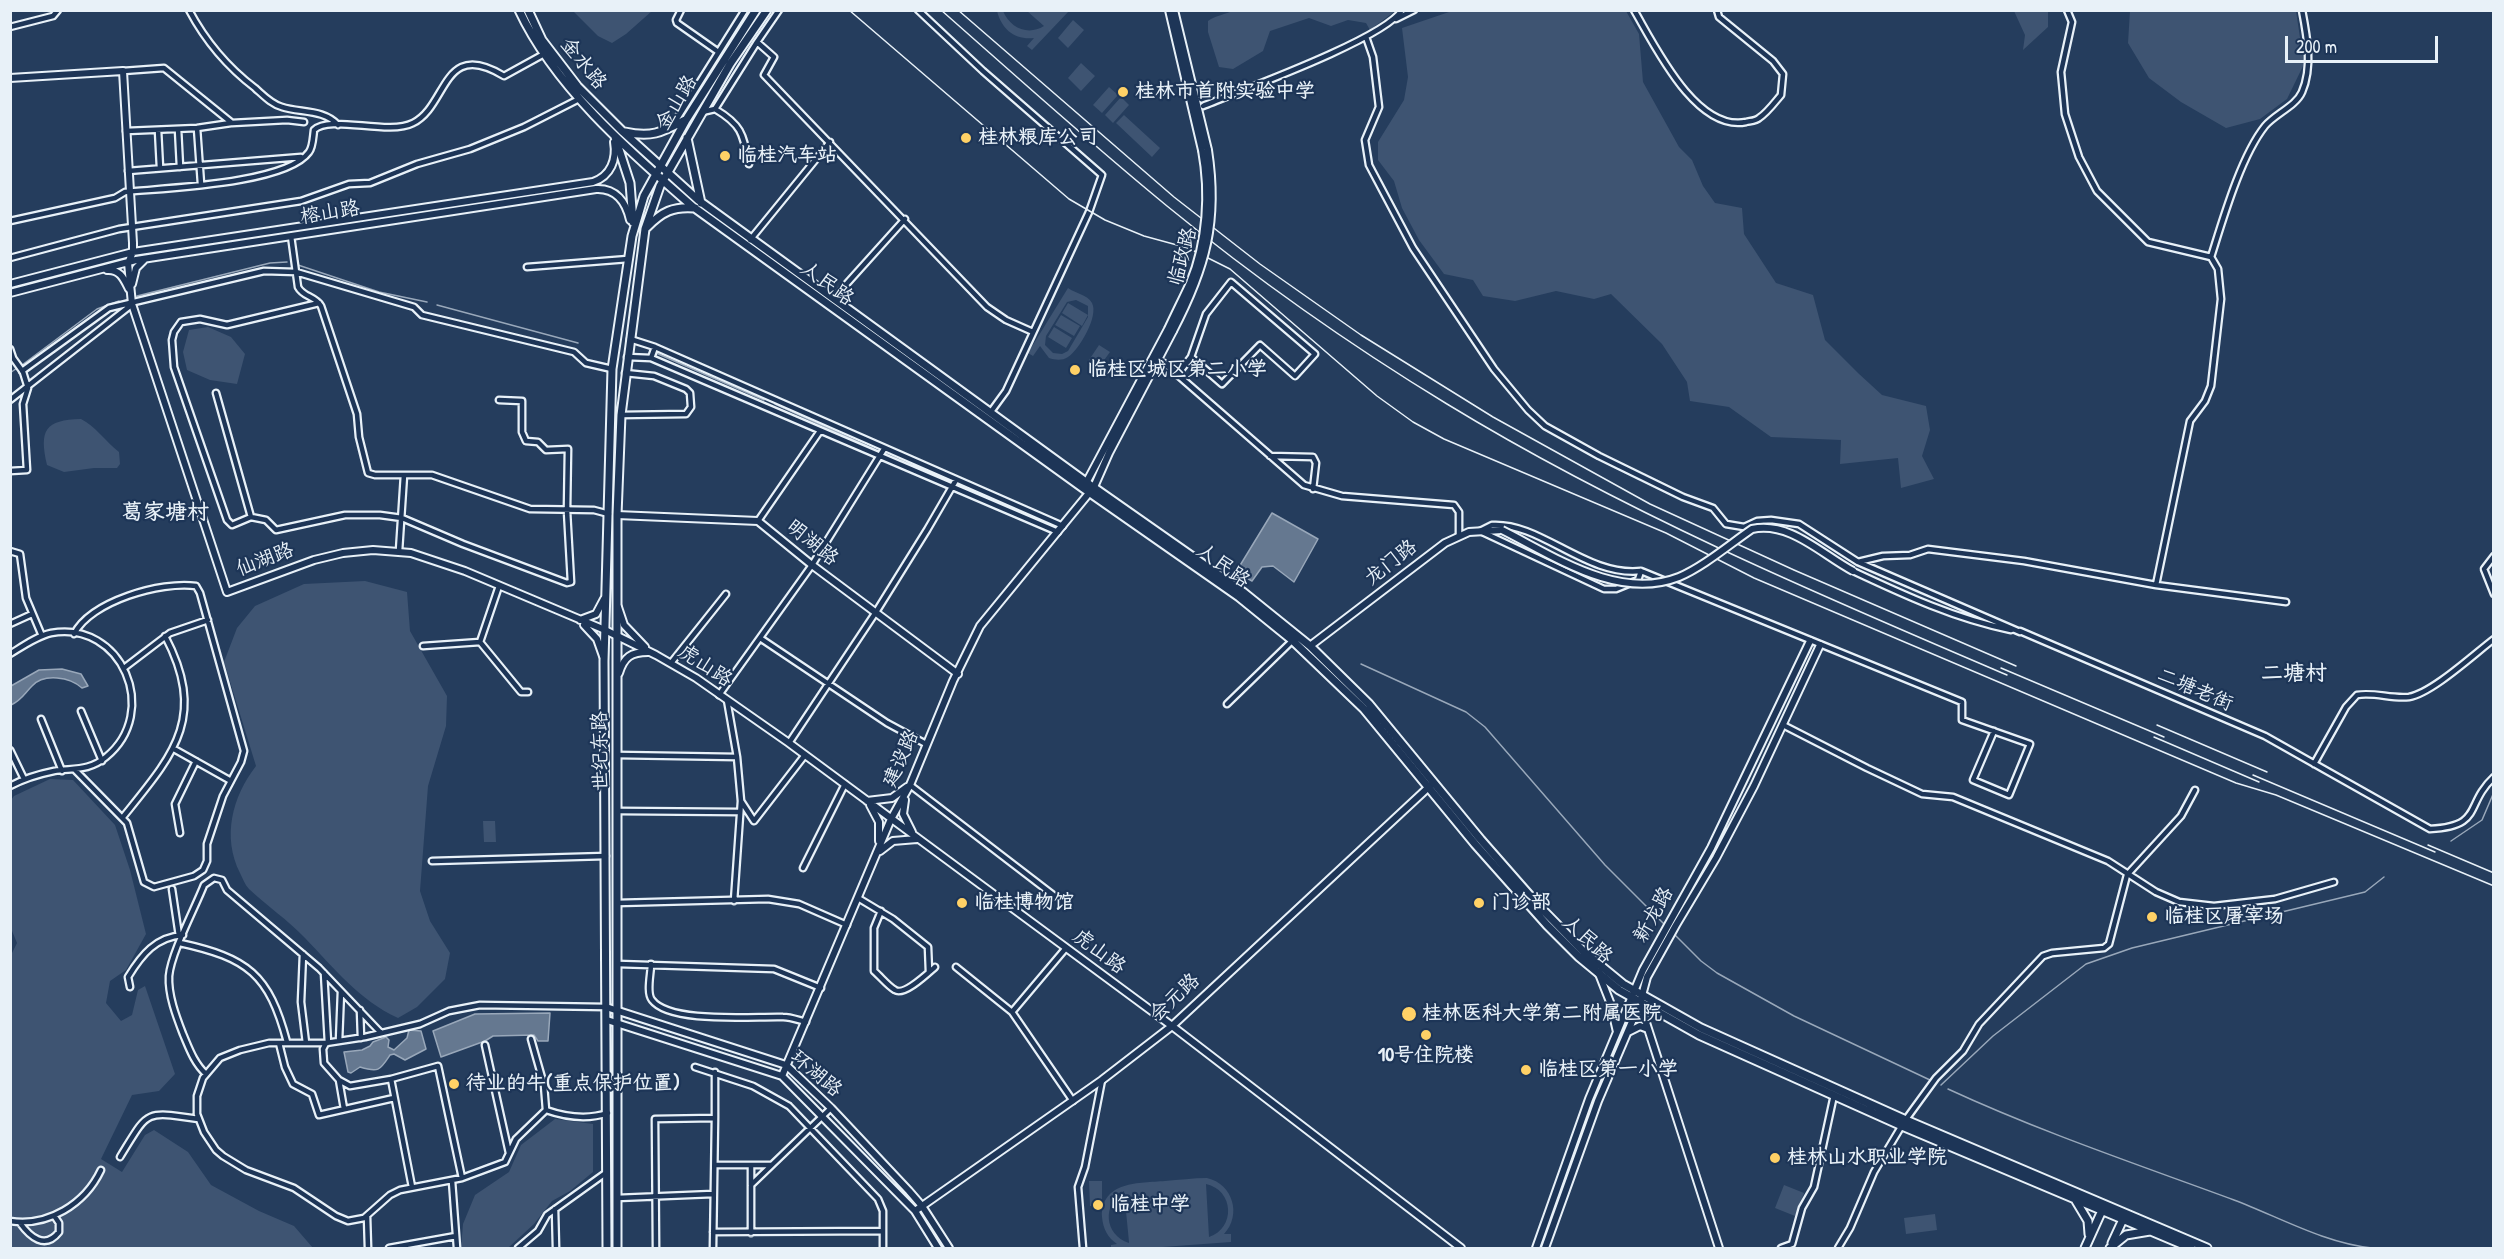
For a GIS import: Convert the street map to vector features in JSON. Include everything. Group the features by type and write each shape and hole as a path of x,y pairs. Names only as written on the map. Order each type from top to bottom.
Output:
{"main road":[{"name":"金水路","path":"519,10 544,54 579,99 654,174 698,205"},
{"name":"金水路","path":"528,10 542,40 556,60 596,106 668,173 698,205"},
{"name":"金山路","path":"633,230 654,174 756,10"},
{"name":"金山路","path":"645,229 655,195 663,180 730,64 766,12"},
{"path":"623,132 644,136 662,132 686,120"},
{"path":"611,130 630,183 633,230"},
{"path":"687,138 698,205 724,225"},
{"path":"645,229 668,210 698,205"},
{"name":"人民路","path":"724,225 750,240 833,299 990,413 1084,485"},
{"name":"人民路","path":"724,225 1084,485 1243,592 1294,638 1364,709 1552,920 1584,952 1637,997"},
{"name":"世纪东路","path":"617,1248 619,812 617,515 625,373 645,229"},
{"name":"世纪东路","path":"607,1248 604,661 606,514 612,369 633,230"},
{"name":"人民路","path":"1294,638 1310,646 1370,704 1431,784 1533,909 1579,957 1598,973 1637,997"},
{"path":"1637,997 1699,1035 1834,1095 2124,1216 2207,1248"},
{"path":"1637,997 1904,1123 2075,1199 2104,1207"},
{"path":"2075,1199 2088,1221 2088,1240"},
{"path":"2085,1248 2104,1207"},
{"path":"2124,1216 2151,1231 2191,1248"},
{"path":"2110,1248 2124,1216"},
{"path":"2110,1248 2126,1235 2151,1231"}],"street":[{"path":"10,27 53,16 58,10"},
{"path":"189,10 201,32 228,66 269,100 281,107 325,115 338,125"},
{"path":"681,10 676,20 677,23 717,51"},
{"path":"673,126 717,51 745,10"},
{"path":"715,110 779,10"},
{"path":"918,10 983,71 1102,175 1089,212 1006,392 990,413"},
{"name":"临政路","path":"1169,10 1205,150"},
{"name":"临政路","path":"1084,485 1201,272 1207,244 1213,188 1174,10"},
{"path":"1396,19 1402,10"},
{"path":"1203,106 1366,37 1414,10"},
{"path":"1634,10 1674,77 1695,103 1712,114 1735,124 1758,119 1781,95 1783,74 1773,61 1719,17 1716,10"},
{"path":"2067,10 2072,22 2061,72 2065,114 2079,157 2097,191 2148,242 2211,257 2218,269 2222,299 2211,386 2205,400 2190,421 2156,585"},
{"path":"2211,257 2226,208 2247,159 2265,126 2302,94 2308,63 2302,10"},
{"path":"1366,37 1373,57 1379,107 1378,114 1365,140 1370,165 1413,248 1494,369 1528,411 1545,426 1599,456 1683,497 1713,508 1726,524 1744,527 1757,521 1771,520 1799,524 1858,562 2020,632"},
{"path":"757,42 774,57 764,75 993,313 1033,332"},
{"path":"10,221 115,198 129,192 275,173 310,152 316,128 338,125 386,129 408,126 427,113 447,78 459,69 466,66 480,67 504,76 544,54"},
{"path":"10,78 164,68 232,123"},
{"path":"123,71 133,243 133,252 128,263"},
{"path":"10,258 119,229 301,201 349,184 370,183 417,164 470,149 524,127 579,99"},
{"path":"702,112 715,110 733,121 741,131 749,164"},
{"path":"126,131 197,128 232,123 287,120 304,122"},
{"path":"197,128 201,184"},
{"path":"177,129 180,167"},
{"path":"158,130 160,168"},
{"name":"榕山路","path":"10,284 133,252 593,182 604,176 612,167 615,150 611,130"},
{"path":"750,240 830,142"},
{"path":"128,171 303,157"},
{"name":"榕山路","path":"10,293 147,258 602,189 612,192 625,203 633,230"},
{"path":"833,299 905,219"},
{"path":"291,236 300,291 319,303 357,414 366,470 375,476 404,475 443,478 530,509 594,510 617,515"},
{"path":"133,243 141,251"},
{"path":"123,255 133,243"},
{"path":"131,293 136,268 141,261 147,258"},
{"path":"527,267 628,259"},
{"name":"仙湖路","path":"128,263 132,304 227,592 314,560 358,551 399,552 437,561 618,636"},
{"path":"100,270 117,272 131,293"},
{"path":"22,371 113,307 264,271 296,272 414,307 422,315 574,352 586,363 612,369"},
{"path":"1177,375 1191,357 1206,314 1231,282 1315,354 1295,376 1260,345 1222,384 1191,357"},
{"path":"319,303 227,325 200,319 185,320 177,326 174,332 174,368 226,520 232,525 251,517 266,520 276,530 345,515 380,515 402,518 464,544 567,583 571,582 567,511 568,449 546,450 538,442 526,441 522,432 522,401 499,400"},
{"path":"10,400 132,304"},
{"name":"临政路","path":"1092,490 1170,330"},
{"path":"630,339 654,347 1063,526"},
{"path":"651,358 654,347"},
{"path":"10,349 28,388 23,404 27,470 10,471"},
{"path":"627,357 651,358 1058,532"},
{"path":"1164,363 1295,478 1312,489 1342,496 1454,505 1459,512 1459,535"},
{"path":"621,415 686,414 691,407 690,393 686,389 654,376 625,373"},
{"path":"216,393 251,517"},
{"path":"766,406 770,398"},
{"path":"758,521 820,431"},
{"path":"719,695 812,565 884,449"},
{"path":"1270,456 1313,457 1316,463 1312,489"},
{"path":"399,552 404,475"},
{"path":"789,743 876,612 956,480"},
{"name":"建设路","path":"782,1076 891,819 910,785 926,744 980,626 1092,490"},
{"name":"明湖路","path":"617,515 758,521 812,565 958,674"},
{"path":"1480,531 1492,525 1514,527 1599,566 1616,571 1641,571 1962,702 1962,720 1994,731 2030,744 2009,795 1973,780 1994,731"},
{"name":"龙门路","path":"1310,646 1433,551 1459,535 1480,531 1502,530 1594,576 1624,583 1656,583 1679,577 1752,529 1766,526 1793,534 1853,571"},
{"path":"1480,531 1604,589 1617,589 1638,580 1641,571"},
{"path":"1858,562 1882,556 1910,555 1928,549 2024,561 2156,585 2286,602"},
{"path":"10,550 20,554 24,588 42,636"},
{"path":"2493,556 2484,569 2493,594"},
{"name":"二塘老街","path":"1853,571 1984,625 2020,632 2265,736 2430,829 2449,828 2463,822 2471,815 2482,789 2493,777"},
{"path":"74,634 83,619 125,597 184,585 198,587 244,751 207,844 203,870 194,876 154,887 146,884 132,836 123,818 75,770"},
{"path":"480,642 499,586"},
{"path":"670,663 726,594"},
{"path":"604,661 597,639 579,620 596,614 605,598"},
{"path":"618,607 624,625 650,652"},
{"path":"10,624 32,614"},
{"path":"124,668 165,636 184,627 208,620"},
{"path":"10,654 42,636 56,632 85,636 105,647 116,657 124,668 132,690 132,714 118,745 102,761 88,768 37,775 10,786"},
{"path":"123,818 161,770 174,749 183,709 183,686 165,636"},
{"name":"虎山路","path":"618,636 670,663 805,754 1172,1026 1461,1248"},
{"path":"760,638 887,723 926,744"},
{"path":"1227,704 1294,638"},
{"path":"2314,764 2346,707 2357,695 2377,694 2398,698 2425,692 2493,639"},
{"name":"新龙路","path":"1536,1248 1589,1100 1617,1032 1637,997 1670,920 1711,848 1810,641"},
{"path":"423,646 480,642"},
{"path":"480,642 521,692 528,692"},
{"name":"新龙路","path":"1658,948 1676,925 1716,858 1783,725 1820,645"},
{"path":"618,676 622,662 629,655 650,652"},
{"path":"727,700 737,757 741,801 734,901"},
{"path":"81,711 102,761"},
{"path":"41,719 62,771"},
{"path":"1783,725 1922,794 1953,796 2108,861 2127,875 2178,902 2214,906 2275,899 2334,882"},
{"path":"174,749 231,781"},
{"path":"10,750 24,779"},
{"path":"741,801 754,821 805,754"},
{"path":"617,755 737,757"},
{"path":"180,833 175,804 196,761"},
{"path":"803,868 845,784"},
{"name":"会元路","path":"915,1211 1073,1101 1172,1026 1431,784"},
{"path":"876,856 880,835 879,822 867,801 892,798 910,785"},
{"path":"910,785 903,814 907,825 918,839"},
{"path":"910,785 1065,904"},
{"path":"1838,1248 1850,1228 1874,1172 1904,1123 1936,1078 1965,1049 1979,1024 2038,960 2052,953 2104,948 2109,944 2127,875 2181,816 2195,789"},
{"path":"619,812 739,812"},
{"path":"876,856 884,846 893,841 918,839"},
{"path":"432,861 606,856"},
{"path":"206,1074 196,1064 187,1042 170,989 170,968 181,935 204,885 216,878 222,880 227,890 324,973 381,1033"},
{"path":"172,889 181,935"},
{"path":"858,898 881,911 928,947 929,972"},
{"path":"617,903 768,899 793,903 847,925"},
{"path":"881,911 874,928 874,970 894,990 900,992 906,990 934,967"},
{"path":"130,987 128,977 144,954 167,936 181,935"},
{"path":"180,943 222,954 252,972 272,997 287,1042"},
{"path":"1012,1012 1066,948"},
{"path":"303,954 301,1002 306,1042"},
{"path":"618,963 774,969 821,988"},
{"path":"651,964 650,996 653,1002 670,1011 691,1016 786,1017 806,1022"},
{"path":"956,967 1012,1012 1073,1101"},
{"path":"324,973 327,1043 323,1049 324,1063 339,1080 350,1086 391,1079 438,1066 462,1178"},
{"path":"1598,973 1610,1002 1617,1032"},
{"path":"339,1041 341,991"},
{"path":"1637,997 1719,1248"},
{"name":"新龙路","path":"1545,1248 1598,1101 1628,1032 1637,997"},
{"path":"546,1110 520,1134 502,1165 452,1181 412,1187 390,1195 367,1216 354,1221 341,1218 294,1188 238,1166 216,1150 204,1132 199,1119 197,1096 213,1064 229,1053 287,1042 327,1043 361,1038 420,1024 449,1011 480,1005 606,1007"},
{"name":"环湖路","path":"606,1007 786,1065 831,1108 922,1206 948,1248"},
{"path":"360,1010 361,1038"},
{"name":"环湖路","path":"607,1020 782,1076 915,1211 938,1248"},
{"path":"1628,1032 1640,1026 1649,1030"},
{"path":"531,1039 541,1072 546,1110"},
{"path":"279,1043 285,1067 293,1084 312,1094 319,1114 394,1098"},
{"path":"485,1045 509,1153"},
{"path":"695,1067 734,1078 789,1106 878,1199 884,1210 883,1248"},
{"path":"713,1248 715,1072"},
{"path":"391,1079 412,1187"},
{"path":"339,1080 344,1109"},
{"path":"1083,1248 1078,1187 1102,1080"},
{"path":"1781,1248 1792,1244 1802,1208 1814,1187 1834,1095"},
{"path":"751,1185 831,1108"},
{"path":"546,1110 574,1117 599,1116 608,1113"},
{"path":"120,1157 141,1124 149,1117 163,1114 199,1119"},
{"path":"656,1248 655,1119 715,1118"},
{"path":"715,1165 771,1165"},
{"path":"751,1165 751,1233"},
{"path":"10,1221 36,1222 55,1217 88,1191 101,1170"},
{"path":"518,1248 538,1231 547,1215 607,1172"},
{"path":"452,1181 457,1248"},
{"path":"617,1198 713,1194"},
{"path":"555,1209 555,1248"},
{"path":"367,1216 368,1248"},
{"path":"20,1223 34,1239 45,1242 52,1240 59,1232 59,1222 55,1217"},
{"path":"713,1232 883,1231"},
{"path":"389,1248 456,1236"}],"shaded area":[{"path":"1234,10 1395,11 1370,30 1366,23 1348,20 1331,26 1309,18 1270,31 1263,51 1233,69 1219,67 1208,32 1208,21"},
{"path":"573,11 652,11 612,43 598,36"},
{"path":"997,11 1003,11 1010,22 1020,29 1032,30 1044,26 1027,11 1069,11 1032,50 1027,46 1034,38 1021,37 1010,32 1002,24"},
{"path":"1452,11 1626,11 1639,34 1643,82 1679,147 1692,160 1703,186 1715,203 1742,208 1744,234 1776,283 1813,295 1825,340 1858,373 1882,395 1926,406 1930,430 1922,456 1934,479 1901,488 1898,458 1840,464 1841,440 1771,437 1729,407 1690,401 1687,382 1662,344 1611,294 1594,299 1556,291 1515,301 1483,296 1473,280 1444,274 1419,240 1402,208 1394,181 1378,160 1378,142 1404,100 1408,77 1402,28"},
{"path":"2014,11 2048,11 2048,27 2023,50 2025,35"},
{"path":"2130,11 2296,11 2304,64 2287,99 2260,119 2226,128 2181,102 2149,78 2128,43"},
{"path":"1073,20 1084,30 1068,48 1058,38"},
{"path":"1081,63 1095,76 1081,91 1068,78"},
{"path":"1109,87 1118,95 1102,113 1093,105"},
{"path":"1121,97 1129,105 1113,123 1105,115"},
{"path":"1124,115 1160,148 1152,157 1116,123"},
{"path":"1068,288 1090,300 1093,316 1090,324 1082,340 1068,357 1058,360 1049,358 1040,346 1033,356 1028,353","holes":["1076,300 1088,306 1088,317 1068,351 1062,354 1053,353 1045,345 1046,336 1067,302"]},
{"path":"1068,303 1088,315 1082,326 1062,313"},
{"path":"1061,315 1080,326 1074,336 1055,325"},
{"path":"208,327 231,337 245,354 237,384 210,380 187,370 183,352 189,330"},
{"path":"1054,327 1072,338 1066,348 1048,337"},
{"path":"1099,345 1110,352 1097,370 1087,363"},
{"path":"81,419 119,452 120,464 117,468 64,472 47,465 44,443 48,429 59,422"},
{"path":"1272,513 1318,539 1294,582 1273,566 1262,567 1252,581 1236,572"},
{"path":"365,581 407,592 410,631 447,696 446,726 428,786 420,891 430,921 450,953 445,979 417,1007 398,1018 359,993 298,931 249,889 240,873 232,845 232,818 236,804 256,766 224,662 237,628 255,606 304,584"},
{"path":"62,669 81,674 88,686 82,688 64,679 43,679 11,705 11,686 39,670"},
{"path":"50,779 73,780 115,825 130,870 146,934 126,970 110,981 106,1003 121,1021 132,1015 138,990 145,986 175,1074 159,1091 132,1095 101,1159 122,1172 145,1135 154,1130 188,1152 211,1185 259,1211 294,1226 313,1248 11,1248 10,957 17,943 10,926 11,800 14,796"},
{"path":"483,821 495,821 496,842 484,842"},
{"path":"550,1013 548,1041 538,1041 534,1035 493,1036 441,1057 433,1031 475,1014"},
{"path":"409,1030 421,1031 426,1049 405,1060 394,1054 390,1055 384,1064 375,1070 360,1067 351,1073 348,1072 344,1052 362,1050 386,1037 389,1040 388,1047 394,1050 407,1038"},
{"path":"555,1119 593,1124 593,1172 570,1191 552,1201 534,1224 508,1248 461,1248 463,1224 475,1195 509,1172 521,1145"},
{"path":"1207,1178 1223,1187 1229,1193 1232,1201 1233,1218 1224,1234 1231,1234 1231,1242 1149,1248 1111,1248 1111,1245 1117,1244 1106,1233 1102,1217 1103,1205 1115,1190 1144,1182","holes":["1206,1184 1222,1194 1228,1209 1224,1226 1209,1237","1124,1191 1129,1242 1129,1243 1115,1233 1109,1219 1112,1203"]},
{"path":"1089,1181 1102,1181 1102,1206 1090,1206"},
{"path":"1784,1185 1804,1193 1795,1216 1775,1208"},
{"path":"1935,1214 1937,1230 1906,1234 1904,1218"}],"waterway":[{"path":"137,296 270,263 287,262"},
{"path":"298,265 379,292 427,302"},
{"path":"22,365 97,309 119,301"},
{"path":"437,305 578,343"},
{"path":"656,353 764,400"},
{"path":"10,373 17,368"},
{"path":"775,404 876,450"},
{"path":"884,454 950,483"},
{"path":"956,486 1032,518"},
{"path":"1361,664 1466,712 1485,727 1605,865 1665,925"},
{"path":"2451,841 2482,820 2494,792"},
{"path":"1941,1085 1993,1036 2086,964 2132,948 2365,892 2384,877"},
{"path":"1675,935 1701,961 1717,973 1794,1016 1930,1080"},
{"path":"1948,1089 2054,1134 2234,1200 2319,1235 2372,1248"}],"railway":[{"path":"849,10 1069,199 1105,220 1144,236 1188,248 1230,269 1377,396 1413,422 1444,439 1666,533 1754,578 2236,783 2276,795 2494,886"},
{"path":"941,10 1053,109 1200,233 1304,310 1411,382 1582,481 1652,516 1864,614 2007,675"},
{"path":"958,10 1174,197 1260,264 1361,335 1493,417 1650,504 1794,570 2016,666"},
{"path":"2001,668 2164,737"},
{"path":"2157,725 2267,772"},
{"path":"2154,737 2259,782"},
{"path":"2253,775 2435,852"},
{"path":"2428,845 2494,873"}],"place":[{"name":"桂林市首附实验中学","path":"1123,92"},
{"name":"桂林粮库公司","path":"966,138"},
{"name":"临桂汽车站","path":"725,156"},
{"name":"临桂区城区第二小学","path":"1075,370"},
{"name":"临桂博物馆","path":"962,903"},
{"name":"门诊部","path":"1479,903"},
{"name":"临桂区屠宰场","path":"2152,917"},
{"name":"桂林医科大学第二附属医院","path":"1409,1014"},
{"name":"10号住院楼","path":"1426,1035"},
{"name":"临桂区第一小学","path":"1526,1070"},
{"name":"待业的牛(重点保护位置)","path":"454,1084"},
{"name":"桂林山水职业学院","path":"1775,1158"},
{"name":"临桂中学","path":"1098,1205"}],"district":[{"name":"葛家塘村","path":"165,513"},
{"name":"二塘村","path":"2294,674"}]}
